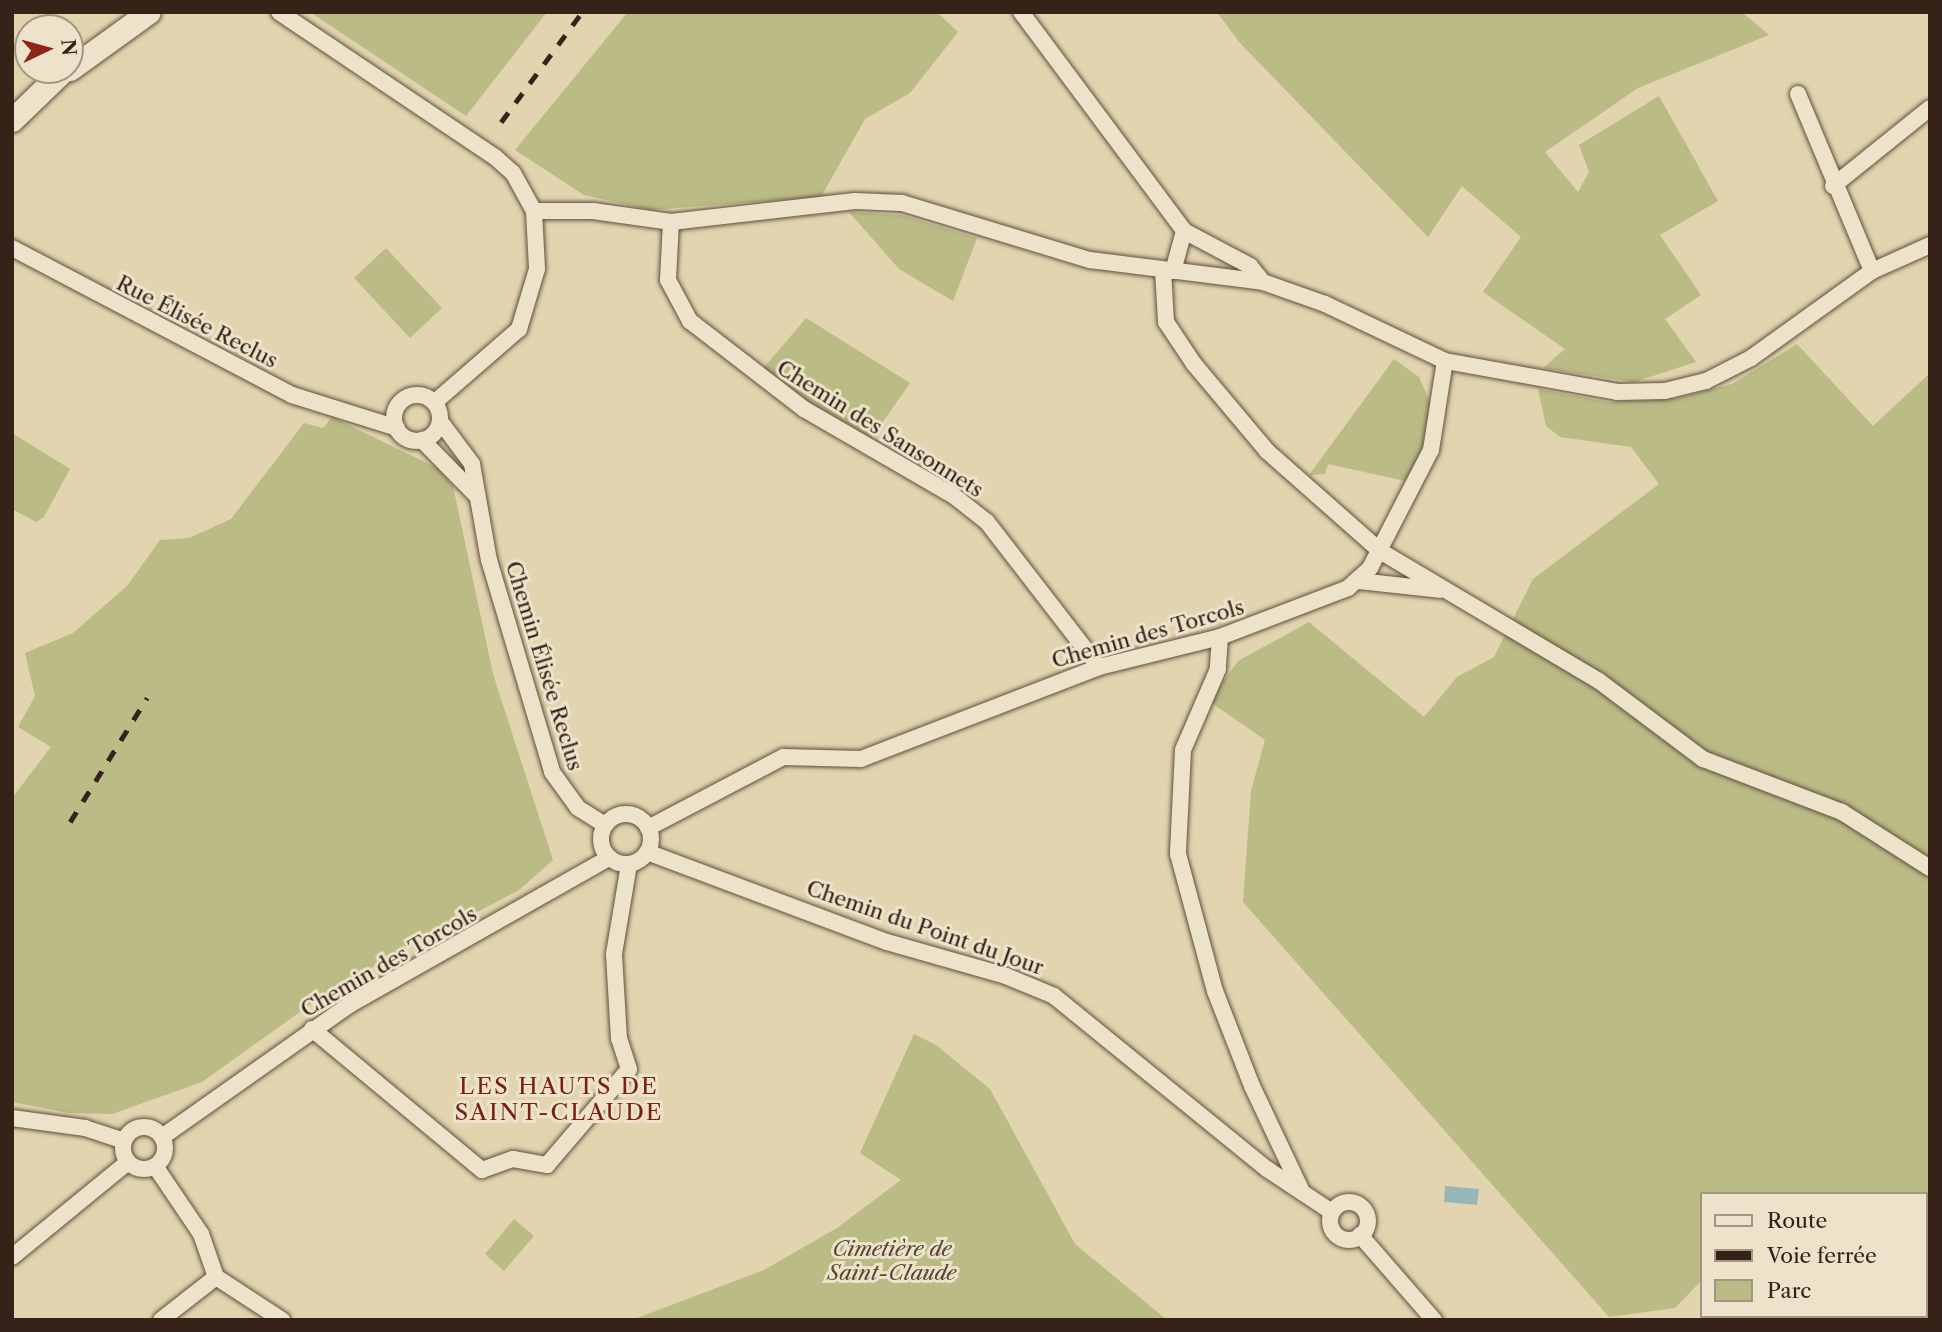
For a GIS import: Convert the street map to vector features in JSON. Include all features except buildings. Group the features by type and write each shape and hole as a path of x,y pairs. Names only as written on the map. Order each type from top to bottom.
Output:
{"main road":[{"path":"84,51 120,12"},
{"path":"84,58 149,12"},
{"path":"12,120 51,84"}],"street":[{"path":"279,12 495,158 513,173 534,211 537,270 519,329 435,402"},
{"path":"1021,12 1184,231 1250,266 1263,282"},
{"path":"1798,94 1833,186 1872,271"},
{"path":"1833,186 1930,108"},
{"path":"534,211 593,211 671,222 883,201 1072,256 1263,282 1325,304 1445,361 1616,392 1665,391 1706,380 1751,358 1872,271 1930,245"},
{"name":"Chemin des Sansonnets","path":"671,222 668,280 690,320 804,409 954,496 987,523 1099,667"},
{"path":"1184,231 1168,270 1166,322 1194,364 1267,451 1380,551 1443,591 1508,623 1600,681 1703,759 1842,812 1930,868"},
{"name":"Rue Élisée Reclus","path":"12,248 292,395 368,419 396,420"},
{"path":"1443,591 1359,582 1380,551 1431,450 1445,361"},
{"path":"416,395 435,402 440,421 434,434 422,440 407,438 396,420 416,395"},
{"name":"Chemin Élisée Reclus","path":"440,421 472,464 489,560 552,772 578,808 605,825"},
{"path":"422,440 477,497"},
{"name":"Chemin des Torcols","path":"648,828 783,757 861,759 1099,667 1220,637 1359,582"},
{"path":"1220,637 1218,669 1183,750 1178,854 1215,991 1303,1195"},
{"path":"312,1028 482,1170 513,1160 547,1165 629,1069 619,1039 614,954 629,864 647,852 648,828 638,817 624,814 605,825 601,839 609,858 629,864"},
{"name":"Chemin du Point du Jour","path":"647,852 887,942 1006,976 1054,996 1267,1169 1332,1212"},
{"name":"Chemin des Torcols","path":"162,1137 312,1028 609,858"},
{"path":"12,1118 85,1128 124,1142"},
{"path":"145,1127 162,1137 164,1156 155,1166 144,1170 128,1162 124,1142 132,1131 145,1127"},
{"path":"1267,1169 1284,1153"},
{"path":"12,1257 128,1162"},
{"path":"155,1166 201,1234 216,1277 282,1320"},
{"path":"1347,1202 1358,1204 1367,1219 1360,1235 1349,1239 1337,1235 1330,1224 1332,1212 1347,1202"},
{"path":"1360,1235 1434,1320"},
{"path":"161,1320 216,1277"}],"green space":[{"path":"310,12 547,12 466,116"},
{"path":"628,12 937,12 958,32 910,93 865,119 821,197 651,210 584,195 515,150"},
{"path":"1217,12 1742,12 1769,35 1638,88 1545,152 1578,192 1589,172 1579,145 1659,96 1718,201 1660,235 1701,295 1665,319 1696,362 1634,382 1543,368 1565,349 1483,292 1521,237 1462,186 1428,237 1239,42"},
{"path":"849,212 901,215 977,238 953,301 899,269"},
{"path":"386,248 442,308 410,338 354,278"},
{"path":"806,318 910,383 870,440 760,372"},
{"path":"1797,344 1873,426 1930,373 1930,1320 1847,1318 1928,1318 1928,1192 1700,1192 1700,1282 1675,1308 1609,1317 1243,902 1251,791 1265,740 1209,701 1238,661 1309,622 1424,717 1457,677 1494,657 1533,579 1659,484 1631,447 1560,437 1546,426 1538,389 1608,402 1678,398 1732,384"},
{"path":"1394,359 1419,377 1432,406 1423,450 1405,481 1328,464 1325,474 1309,475"},
{"path":"332,417 437,468 453,486 493,674 553,860 519,890 332,989 202,1082 112,1114 68,1113 12,1102 12,798 51,747 18,727 35,696 25,653 73,633 127,586 160,540 189,538 231,519 304,423 323,428"},
{"path":"12,433 70,469 44,517 36,522 12,509"},
{"name":"Cimetière de Saint-Claude","path":"914,1034 936,1045 990,1089 1075,1244 1167,1320 632,1320 764,1270 837,1228 901,1180 860,1153"},
{"path":"514,1219 534,1236 504,1271 485,1254"}],"water":[{"path":"1445,1186 1479,1189 1477,1205 1444,1202"}],"railway":[{"path":"501,122 582,12"},
{"path":"70,822 147,698"}],"district":[{"name":"LES HAUTS DE SAINT-CLAUDE","path":"559,1099"}]}
